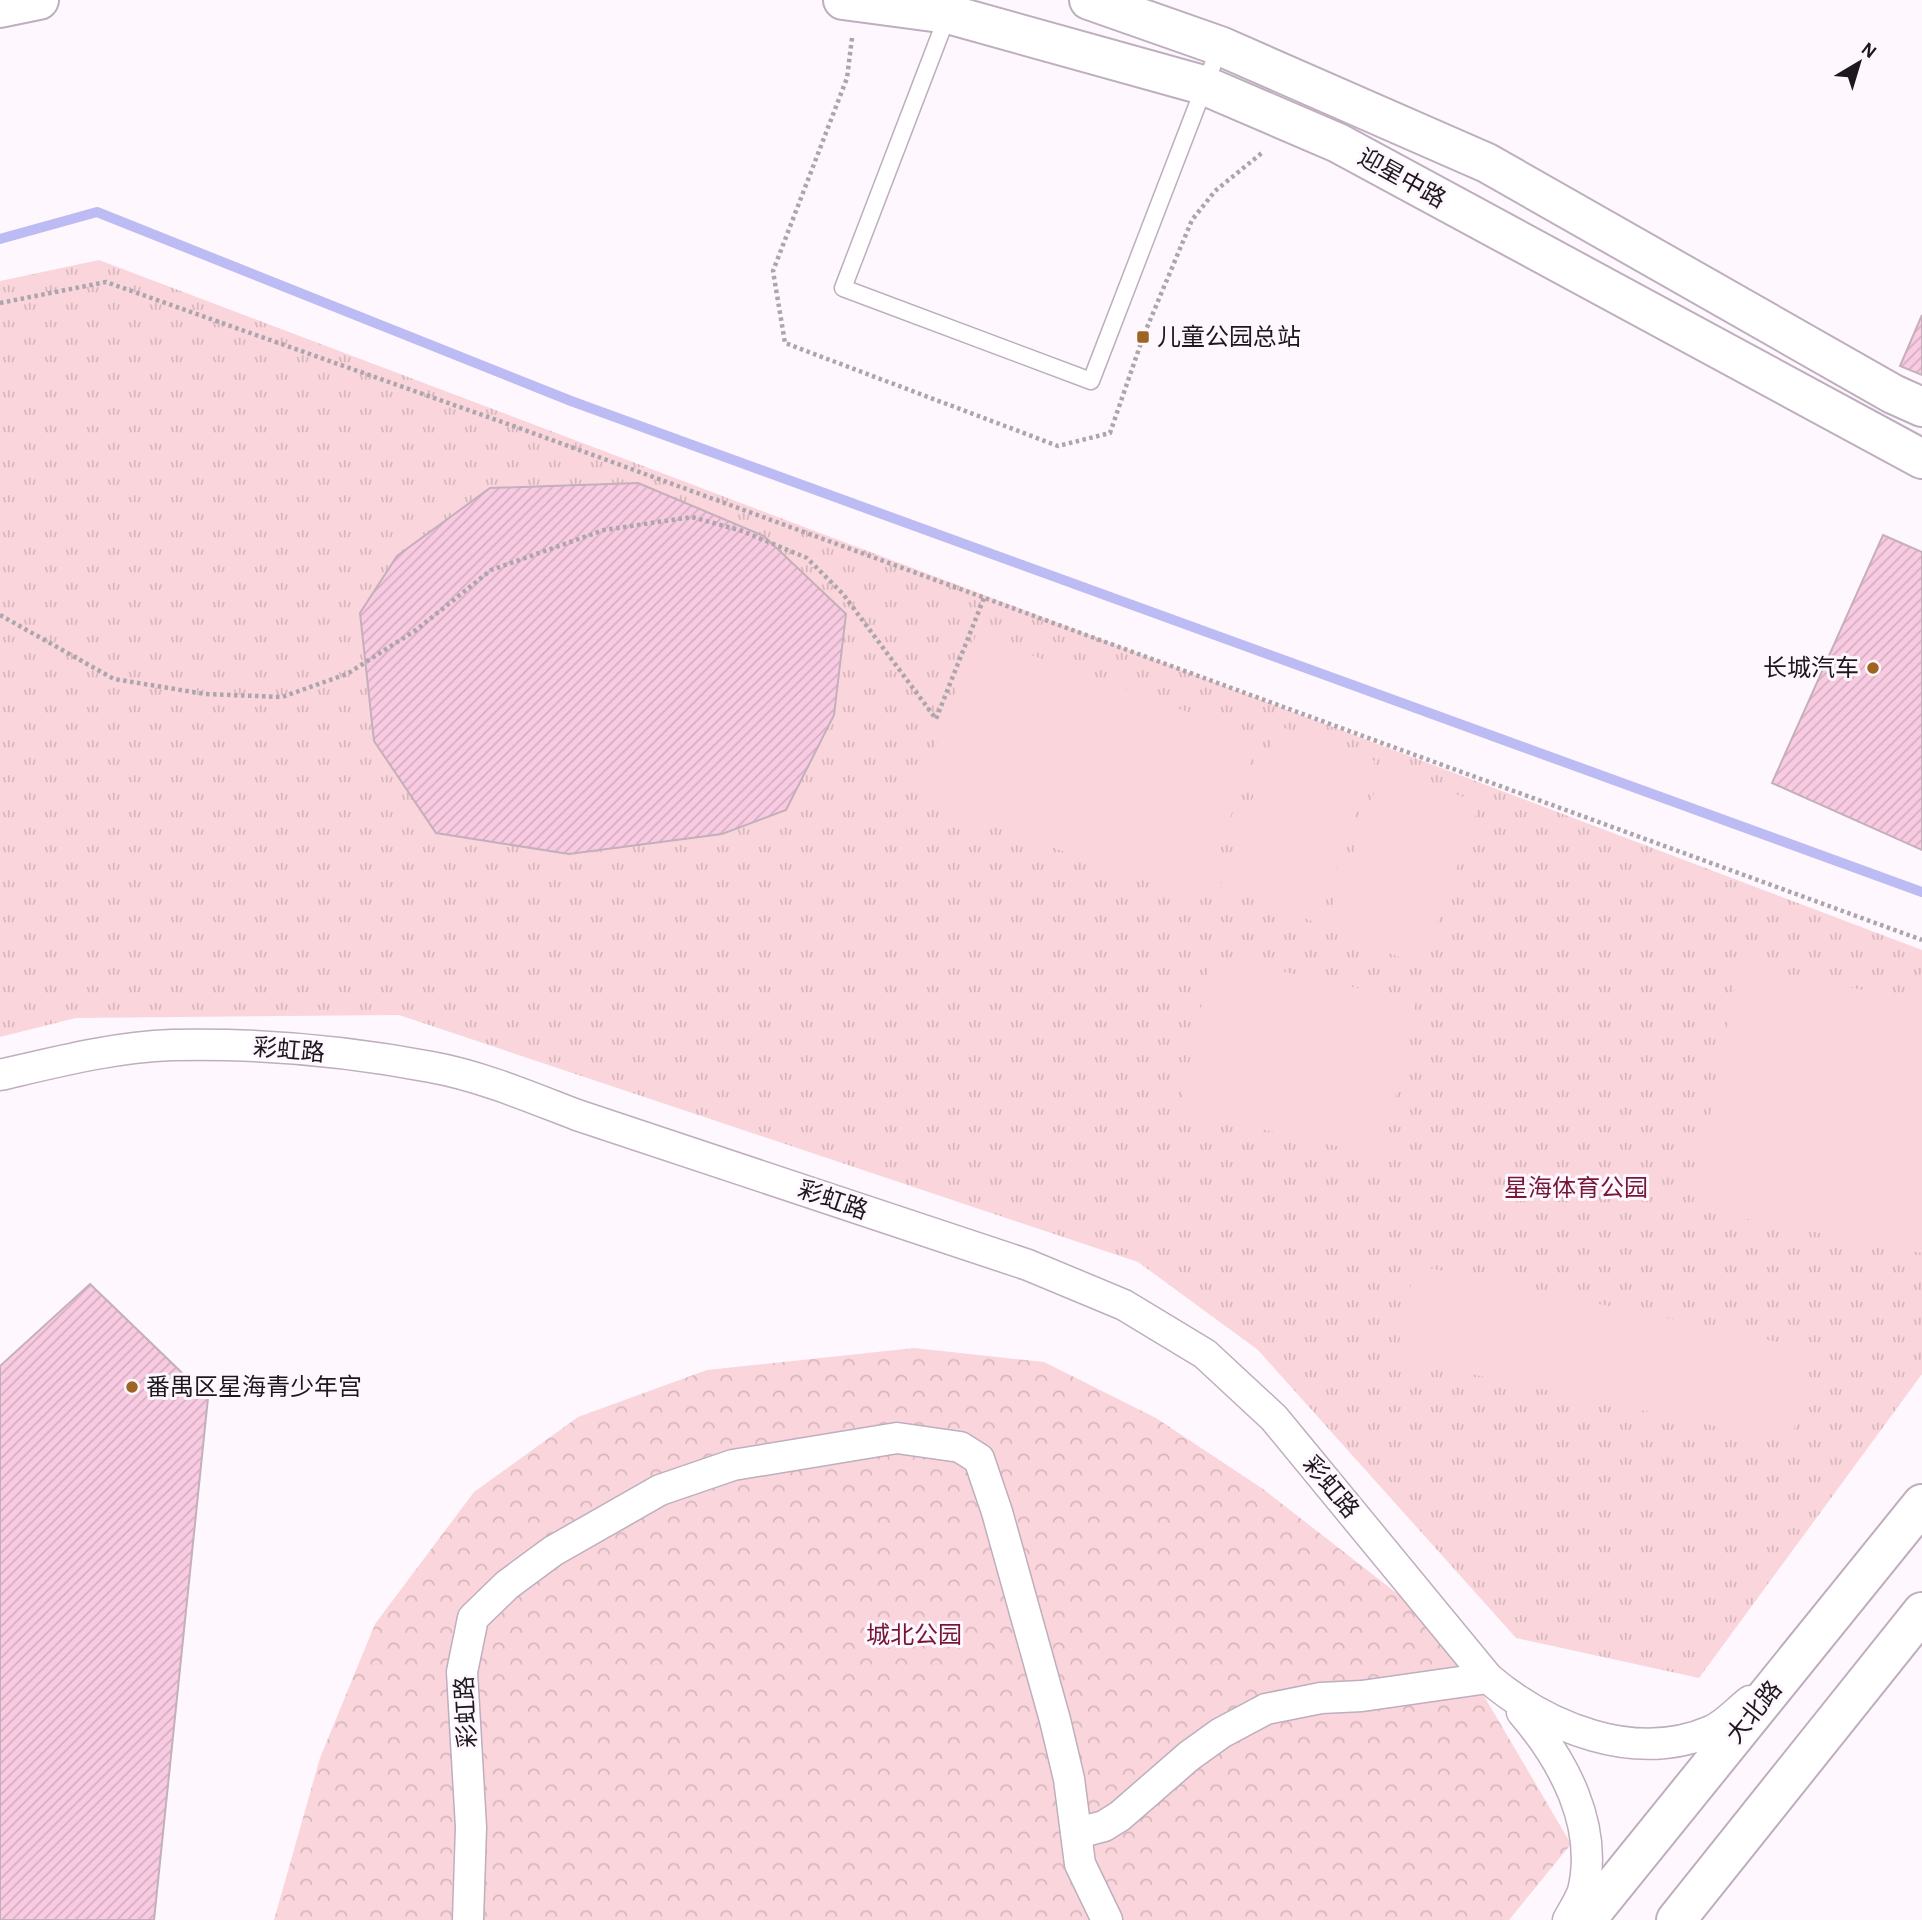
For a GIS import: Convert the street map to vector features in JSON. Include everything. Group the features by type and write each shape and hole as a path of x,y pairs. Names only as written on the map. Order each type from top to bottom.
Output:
{"street":[{"path":"0,8 39,0"},
{"name":"迎星中路","path":"1090,0 1220,46 1487,163 1894,394 1922,407"},
{"name":"迎星中路","path":"848,17 948,14 1203,85 1338,143 1922,459"},
{"name":"彩虹路","path":"0,1075 84,1056 171,1045 257,1046 433,1067 508,1088 577,1115 1028,1265 1124,1305 1205,1354 1274,1419 1546,1741 1574,1792 1586,1842 1583,1891 1568,1920"},
{"name":"彩虹路","path":"468,1920 471,1827 462,1672 473,1618 507,1584 553,1551 660,1490 733,1465 897,1438 960,1447 979,1459 1038,1653 1069,1779 1080,1864 1107,1920"},
{"name":"大北路","path":"1586,1920 1922,1504"},
{"path":"1676,1920 1922,1612"},
{"name":"彩虹路","path":"1497,1686 1558,1724 1602,1738 1665,1743 1713,1730 1786,1673"},
{"path":"1078,1833 1104,1826 1120,1816 1200,1748 1221,1733 1266,1709 1321,1698 1497,1686"}],"lane":[{"path":"948,14 843,288 1091,381 1220,46"}],"path":[{"path":"848,17 847,78 773,271 785,343 1058,446 1110,433 1143,337 1192,220 1215,191 1264,151"},
{"path":"0,303 106,282 1922,940"},
{"path":"0,615 114,679 205,694 282,697 347,674 416,630 491,570 604,530 692,517 742,531 807,558 843,594 936,719 984,598"}],"green space":[{"name":"星海体育公园","path":"99,260 1922,950 1922,1374 1699,1678 1516,1638 1258,1350 1138,1262 399,1015 76,1018 0,1037 0,281"},
{"path":"976,635 1259,738 1200,901 917,798"},
{"path":"1279,726 1375,761 1317,923 1220,887"},
{"path":"1383,768 1480,803 1422,965 1325,930"},
{"path":"1212,956 1416,1001 1382,1156 1179,1111"},
{"path":"1739,965 1922,1002 1922,1253 1692,1208"},
{"path":"1415,1265 1811,1349 1791,1442 1396,1358"},
{"name":"城北公园","path":"914,1348 1044,1362 1156,1418 1263,1489 1408,1602 1484,1696 1571,1844 1509,1920 274,1920 320,1758 375,1624 474,1492 578,1417 707,1370"}],"building":[{"path":"1922,315 1922,375 1900,366"},
{"path":"638,483 764,536 846,614 834,715 786,810 722,834 569,854 436,833 374,741 360,613 397,556 490,488"},
{"name":"长城汽车","path":"1883,535 1922,552 1922,850 1772,783"},
{"path":"90,1284 208,1398 154,1920 0,1920 0,1366"}],"waterway":[{"path":"0,239 97,212 571,401 1922,892"}],"place":[{"name":"儿童公园总站","path":"1143,337"},
{"name":"长城汽车","path":"1873,668"},
{"name":"番禺区星海青少年宫","path":"132,1387"}]}
